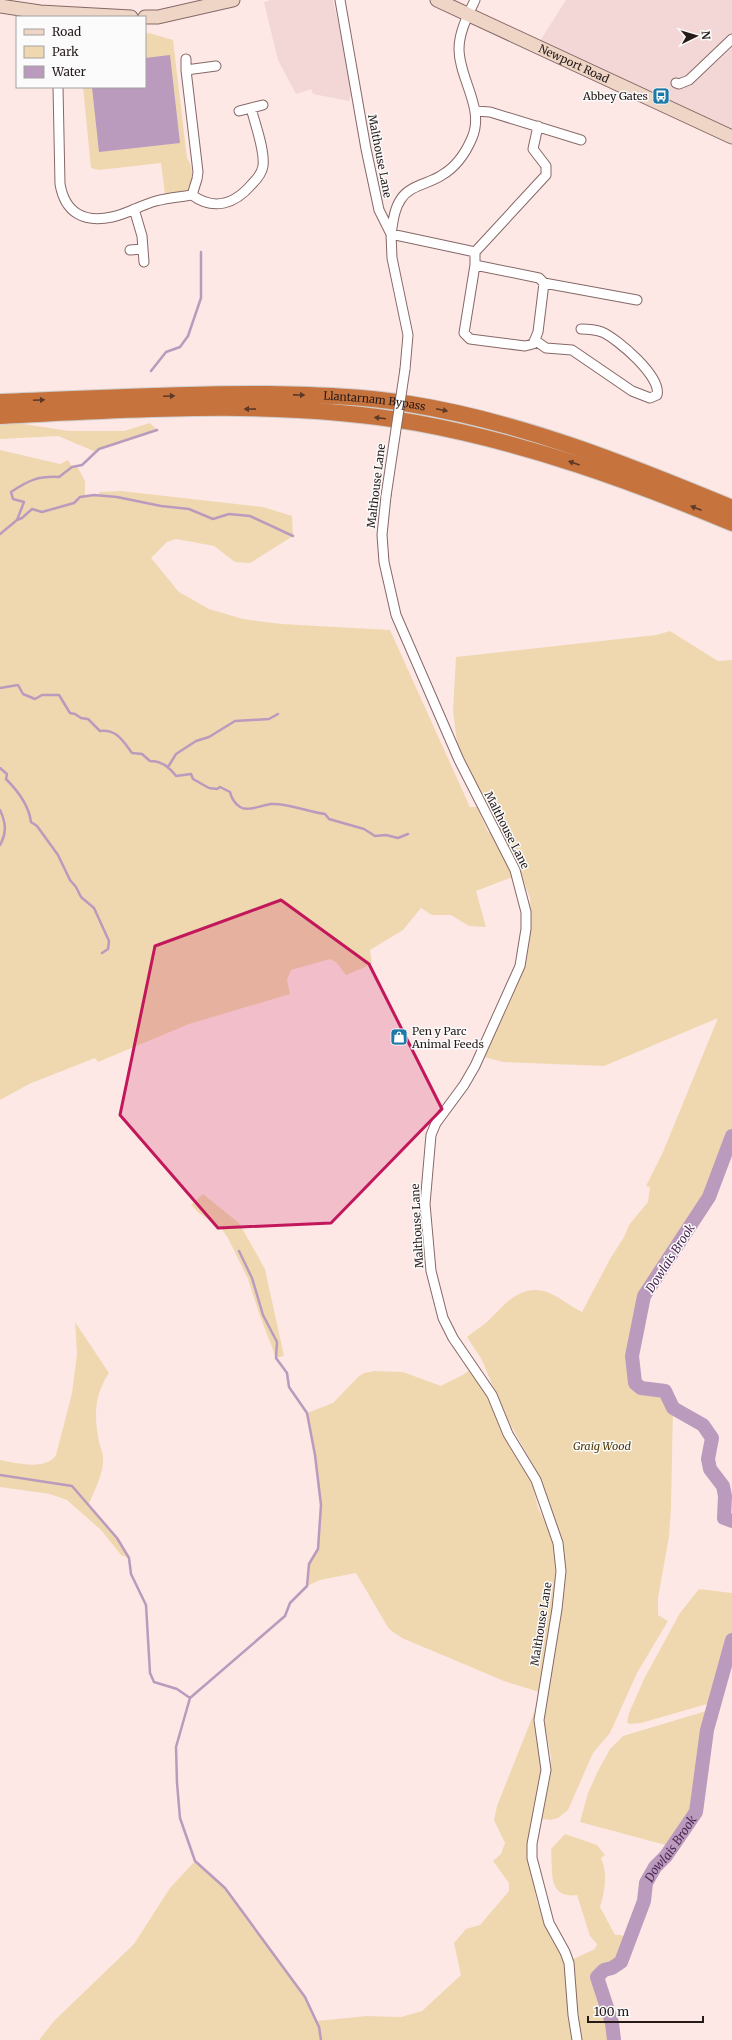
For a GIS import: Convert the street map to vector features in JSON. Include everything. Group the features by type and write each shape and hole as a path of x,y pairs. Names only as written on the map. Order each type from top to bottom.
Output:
{"highway":[{"name":"Llantarnam Bypass","path":"0,402 232,394 322,395 409,404 473,417 552,439 732,508"},
{"name":"Llantarnam Bypass","path":"0,416 194,409 252,409 324,412 379,417 477,435 548,454 615,477 732,523"}],"street":[{"path":"146,17 158,17 233,0"},
{"name":"Malthouse Lane","path":"340,0 366,149 379,210 392,234 392,258 408,335 406,369 386,496 382,535 384,562 396,615 459,760 515,870 526,912 526,929 520,966 475,1066 464,1085 436,1123 431,1135 425,1204 431,1271 443,1318 453,1338 492,1395 508,1434 536,1480 558,1543 561,1571 557,1609 539,1720 546,1770 532,1844 532,1858 549,1923 565,1952 569,1963 572,2015 577,2040"},
{"name":"Newport Road","path":"437,0 732,137"},
{"path":"475,0 461,32 459,49 475,111 474,132 458,163 442,176 407,191 397,207 392,234 475,252"},
{"path":"0,6 60,16"},
{"path":"676,83 680,84 689,80 732,39"},
{"path":"186,59 198,172 198,179 192,194"},
{"path":"186,70 216,66"},
{"path":"58,88 60,184 65,201 76,213 89,218 113,217 156,201 192,194 208,203 219,204 232,200 246,191 260,174 263,162 251,108"},
{"path":"239,111 263,105"},
{"path":"475,111 490,112 581,140"},
{"path":"536,341 524,346 470,339 463,331 475,265 475,252 546,175 546,166 533,149 538,126"},
{"path":"134,209 142,236 144,262"},
{"path":"130,250 143,249"},
{"path":"475,265 539,278 544,283 637,300"},
{"path":"536,341 544,283"},
{"path":"536,341 546,348 572,350 632,391 650,398 657,395 658,391 653,380 631,352 603,332 581,329"}],"highlighted area":[{"path":"281,900 369,964 442,1109 331,1223 218,1228 120,1115 155,946"}],"shaded area":[{"path":"271,0 333,0 347,63 351,95 349,101 313,94 311,89 296,94 278,60 264,2"},
{"path":"566,0 732,0 732,131 540,41"}],"green space":[{"path":"149,33 173,40 187,158 192,170 192,178 188,190 165,195 161,163 99,170 91,168 83,88 146,88 146,34"},
{"path":"11,422 69,431 124,431 150,423 157,430 99,449 96,452 58,436 0,439 0,423"},
{"path":"0,450 60,464 68,460 72,467 77,466 85,481 85,496 100,496 99,492 121,491 263,507 292,516 293,536 250,563 235,562 214,546 176,539 167,542 151,558 179,592 209,609 243,619 282,624 390,630 470,807 477,807 488,832 494,834 515,876 476,891 486,927 469,926 451,915 432,915 421,908 403,930 370,950 372,964 346,975 336,962 330,959 291,970 287,980 290,994 189,1024 98,1062 95,1058 29,1084 0,1100"},
{"name":"Graig Wood","path":"670,631 718,661 732,660 732,1136 709,1197 644,1296 632,1356 635,1383 641,1388 665,1391 673,1408 669,1537 658,1598 658,1615 668,1621 637,1673 610,1733 593,1753 568,1810 558,1818 550,1820 542,1819 550,1778 551,1757 544,1720 563,1588 564,1554 559,1535 533,1465 504,1413 482,1360 467,1337 487,1322 506,1303 527,1291 544,1291 582,1312 610,1259 624,1237 629,1225 648,1202 650,1187 646,1186 663,1152 718,1018 604,1066 503,1062 484,1057 524,966 531,925 530,898 514,856 486,807 467,769 457,742 453,711 456,657 656,635"},
{"path":"203,1194 239,1223 265,1269 284,1356 276,1358 248,1279 228,1238 221,1228 199,1213 191,1205"},
{"path":"75,1322 109,1373 100,1390 96,1406 96,1424 103,1460 99,1479 89,1504 117,1538 129,1558 121,1555 101,1530 67,1500 50,1494 0,1487 0,1460 30,1465 45,1463 56,1455 72,1393 77,1354"},
{"path":"471,1369 485,1391 499,1425 533,1486 538,1508 555,1546 556,1561 554,1602 539,1692 504,1681 402,1638 389,1629 356,1573 320,1580 307,1586 309,1564 318,1548 321,1505 315,1455 307,1413 333,1403 358,1377 364,1373 374,1371 403,1372 441,1386"},
{"path":"699,1589 732,1593 732,1640 714,1702 641,1723 629,1724 627,1722 629,1713 644,1679 680,1613"},
{"path":"538,1703 536,1736 541,1765 541,1783 532,1817 527,1851 537,1902 561,1953 566,1975 572,2040 39,2040 55,2020 134,1944 170,1888 195,1861 225,1888 305,1997 316,2021 367,2016 401,2017 422,2011 461,1975 454,1943 466,1929 480,1925 509,1891 509,1883 493,1861 501,1854 505,1843 494,1820 497,1806"},
{"path":"713,1709 707,1730 696,1812 673,1847 580,1822 588,1793 598,1771 610,1749 623,1736"},
{"path":"565,1834 597,1845 605,1855 601,1858 605,1882 600,1907 615,1935 621,1935 631,1940 625,1956 620,1962 613,1968 601,1973 597,1977 612,2023 614,2040 581,2040 578,2028 571,1960 595,1949 597,1944 590,1936 577,1895 567,1895 561,1893 556,1888 554,1882 552,1874 551,1849"}],"water":[{"path":"170,55 180,143 99,152 92,88 146,88 146,58"}],"waterway":[{"path":"151,371 166,352 180,347 188,336 201,298 201,252"},
{"path":"0,534 17,520 24,502 13,499 11,492 23,484 39,478 59,477 72,467 82,465 99,449 157,430"},
{"path":"17,520 22,518 32,509 42,512 74,503 80,497 94,495 117,497 161,506 189,509 213,519 229,514 250,516 293,536"},
{"path":"0,688 18,685 23,694 35,699 42,695 59,695 70,713 81,718 88,719 100,731 115,734 122,740 132,753 142,754 150,761 162,763 176,776 191,774 193,779 209,788 217,789 220,787 230,792 232,798 240,807 251,809 271,804 278,804 325,814 329,819 364,829 375,836 386,835 398,838 408,834"},
{"path":"168,767 176,754 196,741 209,737 235,721 269,719 278,714"},
{"path":"0,768 7,774 6,779 22,799 28,810 31,822 37,826 58,855 70,880 76,887 81,897 94,908 109,941 108,949 102,953"},
{"path":"0,810 4,819 5,828 4,836 0,845"},
{"name":"Dowlais Brook","path":"732,1136 709,1197 644,1296 632,1356 635,1383 641,1388 665,1391 673,1408 703,1425 712,1438 708,1459 710,1469 723,1486 725,1496 724,1518 732,1521"},
{"path":"190,1698 285,1616 290,1603 307,1586 309,1564 318,1549 321,1505 315,1455 307,1413 289,1387 287,1373 276,1358 277,1342 263,1315 252,1278 239,1251"},
{"path":"0,1475 72,1486 117,1538 129,1558 131,1574 146,1605 150,1673 154,1682 177,1689 190,1698 176,1747 177,1783 180,1818 195,1861 225,1888 305,1997 319,2027 321,2040"},
{"name":"Dowlais Brook","path":"614,2040 612,2023 597,1977 604,1970 612,1968 621,1962 644,1901 646,1883 655,1867 666,1856 696,1812 707,1730 732,1640"}],"place":[{"name":"Abbey Gates","path":"661,96"},
{"name":"Pen y Parc Animal Feeds","path":"399,1037"}]}
